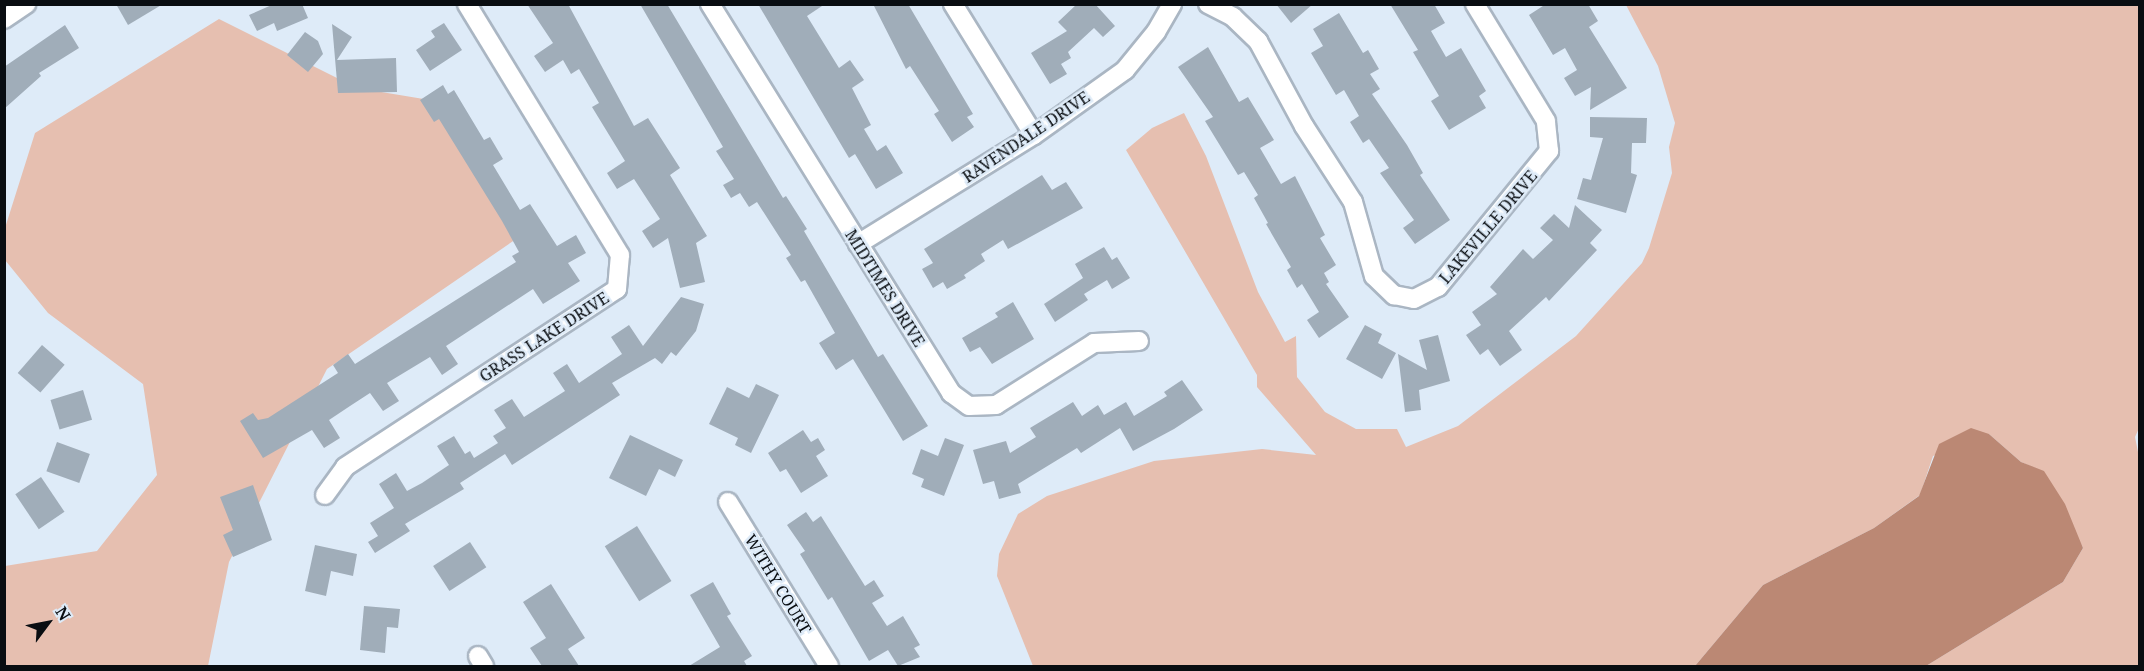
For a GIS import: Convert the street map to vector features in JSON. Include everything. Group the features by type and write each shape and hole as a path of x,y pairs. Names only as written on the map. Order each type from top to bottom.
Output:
{"street":[{"path":"4,19 26,4"},
{"name":"GRASS LAKE DRIVE","path":"326,495 345,467 617,289 620,255 467,4"},
{"name":"MIDTIMES DRIVE","path":"710,4 951,393 969,406 996,405 1094,344 1139,341"},
{"path":"953,4 1034,135"},
{"name":"RAVENDALE DRIVE","path":"858,244 1034,135 1125,70 1156,32 1172,4"},
{"name":"LAKEVILLE DRIVE","path":"1208,4 1233,17 1258,41 1304,126 1353,202 1374,276 1394,295 1414,299 1438,287 1549,150 1545,120 1475,4"},
{"name":"WITHY COURT","path":"728,502 829,666"}],"shaded area":[{"path":"1626,5 2139,5 2140,426 2135,437 2140,462 2139,666 1926,666 2063,582 2083,548 2044,472 2021,462 1989,434 1933,456 1920,495 1874,528 1763,585 1695,666 1033,666 997,576 999,554 1018,514 1047,496 1154,461 1262,449 1316,455 1257,387 1257,375 1126,150 1152,128 1184,113 1206,156 1258,292 1285,342 1296,336 1297,377 1325,412 1356,429 1397,429 1406,447 1458,426 1576,336 1642,263 1649,248 1672,173 1669,147 1675,123 1658,66"},
{"path":"219,19 357,88 460,105 522,235 327,369 229,562 208,666 5,666 5,566 97,551 157,475 143,384 48,313 5,260 5,228 35,133"},
{"path":"1971,428 1989,434 2021,462 2044,471 2065,504 2083,548 2063,582 1926,666 1695,666 1763,585 1874,528 1919,496 1939,444"}],"building":[{"path":"116,4 163,4 128,25"},
{"path":"274,4 302,4 308,18 277,31 274,23 257,31 249,15"},
{"path":"527,4 568,4 634,126 648,118 680,168 670,175 707,236 696,243 705,282 680,288 668,238 653,248 642,231 660,219 634,179 617,189 607,173 625,161 592,107 599,103 579,69 571,74 563,60 545,72 534,56 553,43"},
{"path":"640,4 667,4 783,198 786,196 807,229 804,231 878,357 883,354 928,426 903,441 853,359 836,370 819,343 835,333 805,280 801,282 786,258 791,255 757,202 749,207 740,193 731,198 723,185 734,179 716,151 723,147"},
{"path":"758,4 825,4 807,16 839,68 850,60 864,80 852,88 871,125 864,129 877,151 886,145 903,173 876,189 855,154 849,158"},
{"path":"873,4 908,4 973,114 967,117 974,127 952,142 934,114 939,111 910,66 906,69"},
{"path":"1077,4 1095,4 1115,26 1103,37 1094,28 1068,52 1071,58 1061,64 1067,74 1050,84 1031,53 1067,31 1058,22"},
{"path":"1276,4 1313,4 1291,23"},
{"path":"1390,4 1434,4 1445,23 1431,31 1446,57 1461,48 1486,91 1479,96 1486,108 1449,130 1431,101 1439,96 1413,52 1418,50"},
{"path":"1546,4 1588,4 1598,21 1589,27 1627,88 1590,110 1591,87 1575,96 1564,78 1577,70 1565,48 1553,55 1529,15"},
{"path":"1339,13 1363,53 1368,50 1379,69 1370,74 1380,89 1372,94 1407,145 1423,173 1420,175 1450,220 1415,244 1403,228 1414,220 1380,173 1389,168 1369,139 1363,143 1350,122 1359,116 1344,90 1336,95 1311,53 1323,46 1313,29"},
{"path":"444,23 462,50 430,71 416,50 435,37 431,31"},
{"path":"332,24 352,37 337,60 396,58 397,92 338,93"},
{"path":"65,25 79,48 39,73 41,76 4,109 4,67"},
{"path":"305,32 318,41 323,54 308,72 287,55"},
{"path":"1208,47 1239,102 1248,97 1274,140 1260,148 1281,184 1295,176 1325,235 1320,238 1336,265 1324,273 1329,282 1326,284 1349,317 1319,338 1307,320 1319,312 1302,284 1297,288 1287,270 1291,267 1254,198 1258,195 1244,172 1238,175 1205,121 1213,117 1178,67"},
{"path":"443,85 448,94 454,90 484,140 490,137 503,159 493,165 520,210 530,204 557,246 576,235 586,253 568,263 580,281 543,304 533,289 446,346 458,364 442,375 430,357 387,383 399,401 383,411 370,393 350,406 329,420 340,438 324,448 312,430 263,458 240,421 253,413 258,420 268,418 338,373 333,365 348,354 355,364 516,262 512,256 519,252 502,221 439,119 434,122 420,100"},
{"path":"1590,117 1647,118 1646,143 1632,143 1631,173 1637,175 1626,213 1577,199 1583,178 1591,180 1603,138 1590,137"},
{"path":"1042,175 1052,190 1066,182 1083,208 1008,249 1003,240 981,254 985,261 964,275 966,278 947,289 943,282 933,288 922,269 933,263 924,249"},
{"path":"1575,205 1602,230 1590,243 1597,250 1549,301 1546,297 1509,331 1522,350 1500,366 1488,349 1480,355 1466,335 1481,325 1472,312 1497,294 1490,287 1523,249 1533,259 1553,240 1540,228 1554,214 1569,228"},
{"path":"1104,247 1112,260 1117,257 1130,278 1112,289 1107,280 1084,294 1088,300 1055,322 1044,304 1083,278 1075,264"},
{"path":"681,297 704,304 696,331 676,356 671,352 662,364 655,358 612,383 620,395 512,465 505,454 460,483 464,489 405,524 410,531 375,553 368,542 378,536 370,523 394,508 379,484 396,473 407,491 422,483 449,465 437,446 454,436 465,454 470,451 474,458 498,443 493,436 506,428 494,410 512,399 524,417 565,391 553,373 567,364 579,383 622,354 611,337 629,325 643,346"},
{"path":"1013,302 1034,339 992,364 980,347 970,352 962,338 998,317 995,313"},
{"path":"1365,325 1382,334 1378,343 1396,353 1382,379 1346,359"},
{"path":"1438,335 1450,381 1419,390 1421,410 1405,412 1398,354 1427,370 1419,340"},
{"path":"42,345 65,365 40,393 18,373"},
{"path":"1182,380 1203,410 1133,451 1120,428 1081,453 1077,448 1018,484 1021,493 999,499 994,481 983,484 973,450 1006,441 1010,453 1036,437 1030,428 1073,402 1082,416 1098,405 1104,415 1126,402 1134,416 1167,396 1164,392"},
{"path":"756,384 779,395 751,453 735,445 738,438 709,424 727,387 749,398"},
{"path":"83,390 92,420 60,430 50,400"},
{"path":"803,430 811,442 818,438 825,450 816,456 828,476 801,493 786,469 780,472 768,453"},
{"path":"630,435 683,460 675,477 659,469 646,496 609,478"},
{"path":"945,438 964,445 944,496 921,487 924,479 912,474 921,449 938,456"},
{"path":"57,442 90,454 79,483 46,471"},
{"path":"41,477 64,512 39,529 15,494"},
{"path":"253,485 272,540 233,557 223,535 233,530 220,497"},
{"path":"806,512 813,522 821,516 865,586 874,580 884,596 872,603 887,626 903,616 920,645 914,648 920,657 898,666 888,650 869,661 832,597 828,600 800,554 805,551 787,525"},
{"path":"637,526 671,581 639,601 605,546"},
{"path":"470,542 486,567 449,591 433,566"},
{"path":"315,545 357,554 353,576 331,571 326,596 305,591"},
{"path":"713,582 731,614 727,616 752,656 744,661 747,666 689,666 720,647 690,595"},
{"path":"551,584 585,638 568,649 579,666 542,666 530,648 546,638 523,602"},
{"path":"364,606 400,609 398,628 387,627 385,653 360,650"}]}
